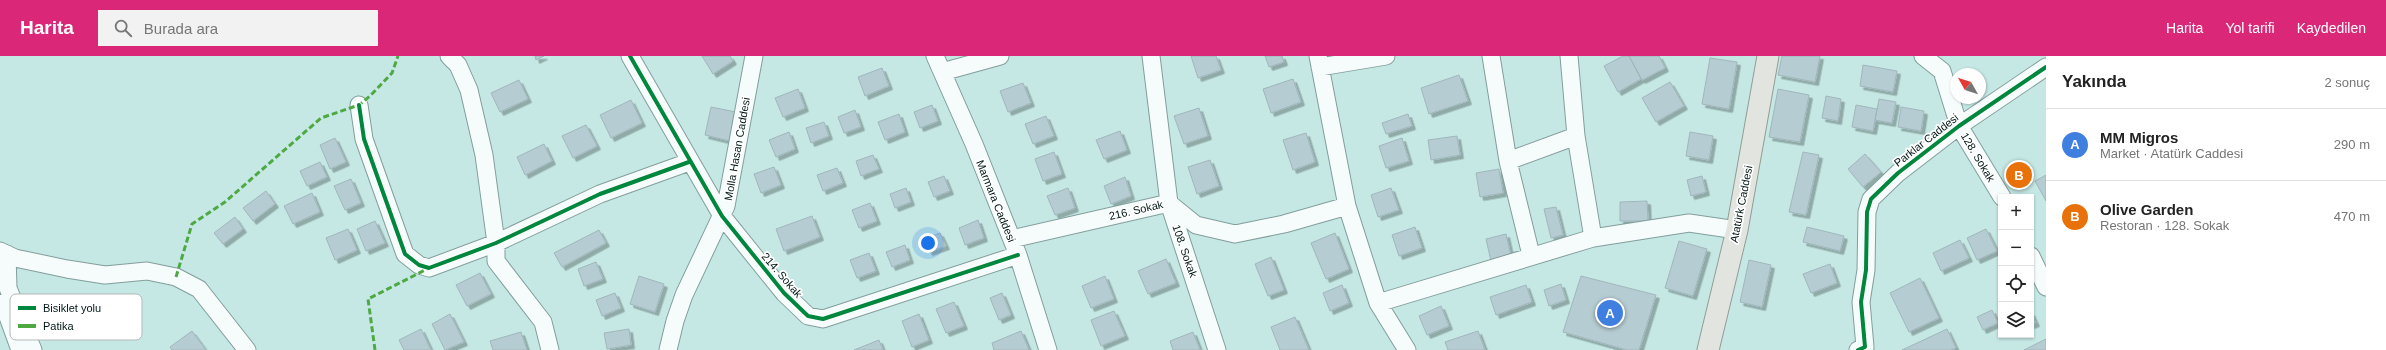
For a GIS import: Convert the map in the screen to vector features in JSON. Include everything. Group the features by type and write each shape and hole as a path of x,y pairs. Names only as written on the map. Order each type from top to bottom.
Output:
{"main road":[{"name":"Atatürk Caddesi","path":"1708,350 1737,230 1768,56"}],"street":[{"path":"449,56 458,64 469,90 484,155 496,243 496,261 543,322 550,350"},
{"name":"214. Sokak","path":"630,56 689,162 722,216 784,292 808,316 823,319 1018,255"},
{"name":"Molla Hasan Caddesi","path":"668,350 675,321 684,295 726,206 754,56"},
{"name":"Marmara Caddesi","path":"934,56 974,144 1012,239 1048,350"},
{"path":"942,72 1000,56"},
{"name":"108. Sokak","path":"1150,56 1169,203 1216,350"},
{"path":"1386,56 1319,61 1347,206 1378,303 1407,350"},
{"path":"1491,56 1508,161 1531,255"},
{"path":"1569,56 1576,136 1593,238"},
{"name":"128. Sokak","path":"1923,56 1942,72 1959,126 2000,194"},
{"name":"Parklar Caddesi","path":"1864,349 1861,302 1866,270 1867,212 1871,199 1898,173 1959,126 2046,67"},
{"path":"359,105 364,139 405,254 419,265 430,268 496,243 600,194 689,162"},
{"path":"1508,161 1576,136"},
{"name":"216. Sokak","path":"1012,239 1169,203 1196,225 1235,234 1284,224 1347,206"},
{"path":"1378,303 1531,255 1593,238 1689,223 1737,230"},
{"path":"3,253 8,288 10,294"},
{"path":"3,253 15,258 67,269 105,274 147,271 176,277 199,289 246,350"},
{"path":"2034,262 2046,287"},
{"path":"0,296 10,323"},
{"path":"16,340 20,350"},
{"path":"29,340 33,350"}],"building":[{"path":"535,56 544,56 536,60"},
{"path":"702,56 730,56 733,61 713,74"},
{"path":"1191,56 1216,56 1221,70 1198,78"},
{"path":"1265,56 1282,56 1284,62 1269,67"},
{"path":"1623,56 1629,56 1641,79 1618,92 1604,66"},
{"path":"1629,56 1659,56 1665,68 1642,80"},
{"path":"1782,56 1820,56 1815,82 1778,75"},
{"path":"1710,58 1737,62 1729,109 1702,104"},
{"path":"1863,65 1897,71 1893,92 1860,86"},
{"path":"882,68 889,86 865,96 858,77"},
{"path":"1459,75 1468,101 1429,114 1421,88"},
{"path":"1293,79 1301,102 1271,113 1263,89"},
{"path":"519,80 528,99 500,112 491,93"},
{"path":"1670,82 1684,106 1656,122 1642,98"},
{"path":"1023,83 1031,103 1008,112 1000,91"},
{"path":"798,89 805,108 783,117 775,98"},
{"path":"1778,89 1809,95 1800,142 1769,137"},
{"path":"1826,96 1841,99 1838,121 1822,118"},
{"path":"1879,99 1896,102 1892,123 1875,120"},
{"path":"631,100 642,123 611,138 600,115"},
{"path":"932,105 938,121 920,128 914,112"},
{"path":"1856,105 1877,109 1873,131 1852,127"},
{"path":"711,107 736,112 730,141 705,135"},
{"path":"1901,107 1924,111 1921,131 1898,127"},
{"path":"1199,108 1208,136 1184,144 1174,116"},
{"path":"855,110 861,127 844,133 838,117"},
{"path":"899,114 905,132 885,140 878,122"},
{"path":"1408,114 1412,126 1386,134 1382,123"},
{"path":"1046,116 1054,136 1033,144 1025,124"},
{"path":"824,122 829,136 811,143 806,128"},
{"path":"586,125 597,146 573,158 562,136"},
{"path":"1120,131 1127,150 1104,159 1096,140"},
{"path":"789,132 795,149 776,157 769,140"},
{"path":"1690,132 1713,136 1709,160 1686,156"},
{"path":"1306,133 1315,162 1293,170 1283,140"},
{"path":"1457,136 1460,155 1431,160 1428,140"},
{"path":"335,138 346,162 330,169 320,145"},
{"path":"1402,138 1409,161 1386,168 1379,146"},
{"path":"544,144 552,161 525,175 517,157"},
{"path":"1054,152 1062,174 1043,181 1035,159"},
{"path":"1803,152 1819,155 1806,215 1789,212"},
{"path":"1865,154 1881,172 1863,187 1848,169"},
{"path":"873,155 879,169 861,176 856,161"},
{"path":"1210,160 1219,186 1197,194 1188,167"},
{"path":"320,162 327,177 307,186 300,171"},
{"path":"774,167 781,185 761,193 754,174"},
{"path":"837,168 843,183 823,191 817,175"},
{"path":"1499,169 1503,193 1480,197 1476,173"},
{"path":"2046,175 2046,201 2035,181"},
{"path":"944,176 950,191 934,197 928,182"},
{"path":"1702,176 1706,192 1691,196 1687,180"},
{"path":"1125,177 1131,196 1111,204 1104,186"},
{"path":"351,179 361,203 345,210 334,186"},
{"path":"906,188 911,202 895,208 890,194"},
{"path":"1068,188 1075,208 1055,215 1047,196"},
{"path":"1391,188 1399,210 1378,217 1371,195"},
{"path":"266,191 275,204 253,221 243,208"},
{"path":"312,193 320,212 293,224 284,206"},
{"path":"1647,201 1648,221 1620,221 1620,202"},
{"path":"870,203 877,221 859,228 852,210"},
{"path":"1556,207 1563,235 1551,238 1544,209"},
{"path":"812,216 820,237 784,251 776,229"},
{"path":"235,217 243,229 223,244 214,233"},
{"path":"978,220 984,238 965,245 959,228"},
{"path":"375,221 385,243 366,251 357,229"},
{"path":"1415,227 1422,248 1399,256 1392,235"},
{"path":"1807,227 1844,236 1840,251 1803,242"},
{"path":"348,229 357,250 335,260 326,238"},
{"path":"1986,229 1997,251 1977,260 1967,238"},
{"path":"599,230 606,243 562,267 554,253"},
{"path":"940,233 946,246 929,252 924,239"},
{"path":"1335,233 1349,269 1326,279 1311,243"},
{"path":"1506,234 1511,256 1491,261 1486,239"},
{"path":"1960,240 1969,258 1941,271 1933,253"},
{"path":"1679,241 1707,249 1693,296 1665,288"},
{"path":"905,245 910,260 892,267 886,252"},
{"path":"869,253 876,271 857,278 850,260"},
{"path":"1271,257 1284,290 1268,296 1255,264"},
{"path":"1166,259 1176,283 1148,294 1138,271"},
{"path":"1749,260 1771,265 1762,307 1740,302"},
{"path":"596,262 603,279 584,286 578,269"},
{"path":"1830,264 1837,283 1811,293 1803,274"},
{"path":"480,273 491,294 467,306 456,285"},
{"path":"639,276 664,284 655,312 630,304"},
{"path":"1105,276 1114,299 1091,308 1082,286"},
{"path":"1581,276 1656,295 1639,350 1627,350 1563,332"},
{"path":"1920,278 1939,318 1909,332 1890,293"},
{"path":"1561,284 1566,300 1549,306 1544,290"},
{"path":"1342,285 1349,303 1330,311 1323,293"},
{"path":"1526,285 1532,302 1496,315 1490,297"},
{"path":"615,293 621,308 602,316 596,300"},
{"path":"1002,293 1011,315 999,320 990,298"},
{"path":"954,302 964,326 946,333 936,309"},
{"path":"1441,306 1449,326 1427,335 1419,316"},
{"path":"1992,310 1998,323 1983,330 1977,317"},
{"path":"1114,311 1125,336 1101,346 1091,320"},
{"path":"450,314 464,342 445,350 432,324"},
{"path":"919,314 929,340 912,347 902,321"},
{"path":"1295,317 1309,350 1280,350 1271,327"},
{"path":"421,329 431,350 404,350 399,340"},
{"path":"629,329 631,345 607,349 604,333"},
{"path":"1947,329 1956,348 1951,350 1902,350"},
{"path":"192,331 206,350 172,350 170,347"},
{"path":"1021,331 1029,350 994,350 992,343"},
{"path":"1478,331 1485,350 1448,350 1445,342"},
{"path":"521,332 527,350 493,350 490,341"},
{"path":"1193,332 1200,350 1173,350 1170,341"},
{"path":"2046,339 2046,350 2024,350"},
{"path":"879,340 883,350 854,350"}],"marked path":[{"path":"176,277 192,224 225,202 321,118 359,105 392,73 398,56"},
{"path":"375,350 368,299 429,268"}],"cycle path":[{"path":"630,56 722,216 784,293 808,316 823,319 1018,255"},
{"path":"1858,350 1865,347 1861,302 1866,270 1867,212 1871,199 1898,173 1959,126 2046,67"},
{"path":"359,105 364,139 405,254 419,265 429,268 496,243 600,194 689,162"}],"place":[{"name":"Olive Garden","path":"2019,175"},
{"name":"MM Migros","path":"1610,313"}]}
